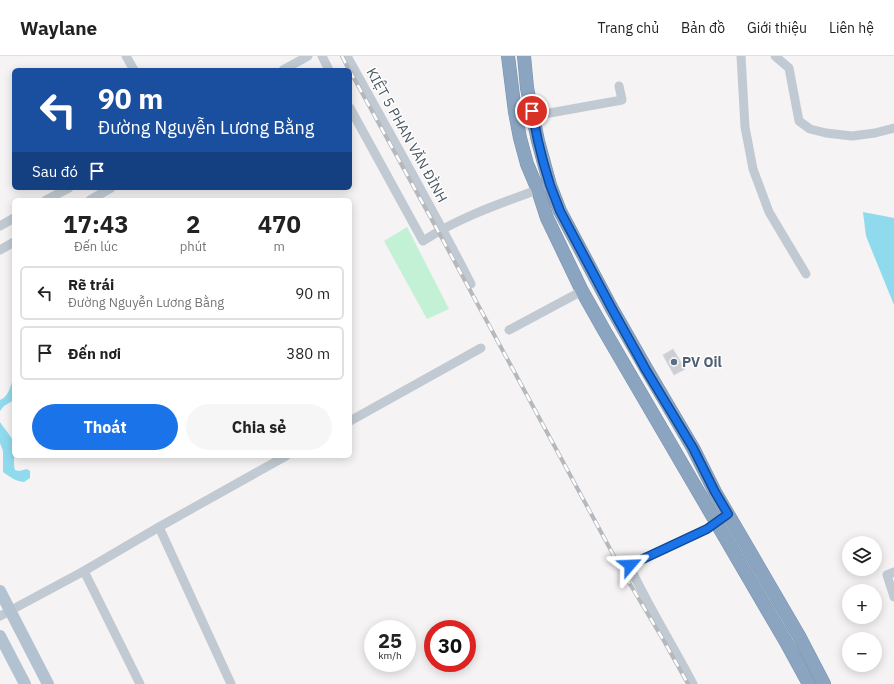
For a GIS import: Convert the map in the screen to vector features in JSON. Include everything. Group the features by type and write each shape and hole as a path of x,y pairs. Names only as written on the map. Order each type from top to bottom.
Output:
{"highway":[{"path":"508,56 514,112 527,164 560,211 646,370 693,448 715,492 799,636 824,684"},
{"path":"524,56 527,88 538,141 547,218 582,291 809,684"}],"main road":[{"path":"0,591 5,613 48,684"},
{"path":"0,636 25,684"}],"street":[{"path":"126,56 133,68"},
{"path":"287,68 308,56"},
{"path":"322,56 325,68"},
{"name":"KIỆT 5 PHAN VĂN ĐÌNH","path":"347,56 417,181 471,284"},
{"path":"741,56 745,127 753,169 769,212 806,274"},
{"path":"775,56 789,68 799,121 810,129 826,133 852,136 875,133 894,128"},
{"path":"533,116 622,100 620,86"},
{"path":"352,112 423,241 443,229 492,206 544,187"},
{"path":"50,198 65,190"},
{"path":"94,198 108,190"},
{"path":"0,226 12,219"},
{"path":"0,250 12,243"},
{"path":"510,330 582,291"},
{"path":"352,420 481,348"},
{"path":"5,613 84,571 282,458"},
{"path":"693,684 630,565 707,529 728,514"},
{"path":"159,527 231,684"},
{"path":"84,571 140,684"},
{"path":"890,574 894,597"}],"green space":[{"path":"407,227 449,309 427,319 384,241"}],"water":[{"path":"863,212 894,218 894,305 866,236"},
{"path":"12,382 12,401 4,406 0,411 0,400 8,393"},
{"path":"0,422 12,439 12,458 14,458 15,470 19,471 27,469 30,471 30,478 24,482 15,480 3,472 3,451 0,443"}],"building":[{"name":"PV Oil","path":"673,349 685,369 674,375 663,355"}],"railway":[{"path":"342,56 348,68"},
{"path":"352,75 621,569 688,684"}],"place":[{"name":"PV Oil","path":"674,362"}],"route":[{"path":"532,111 543,161 560,211 611,307 646,370 693,448 728,514 707,529 630,565"}]}
